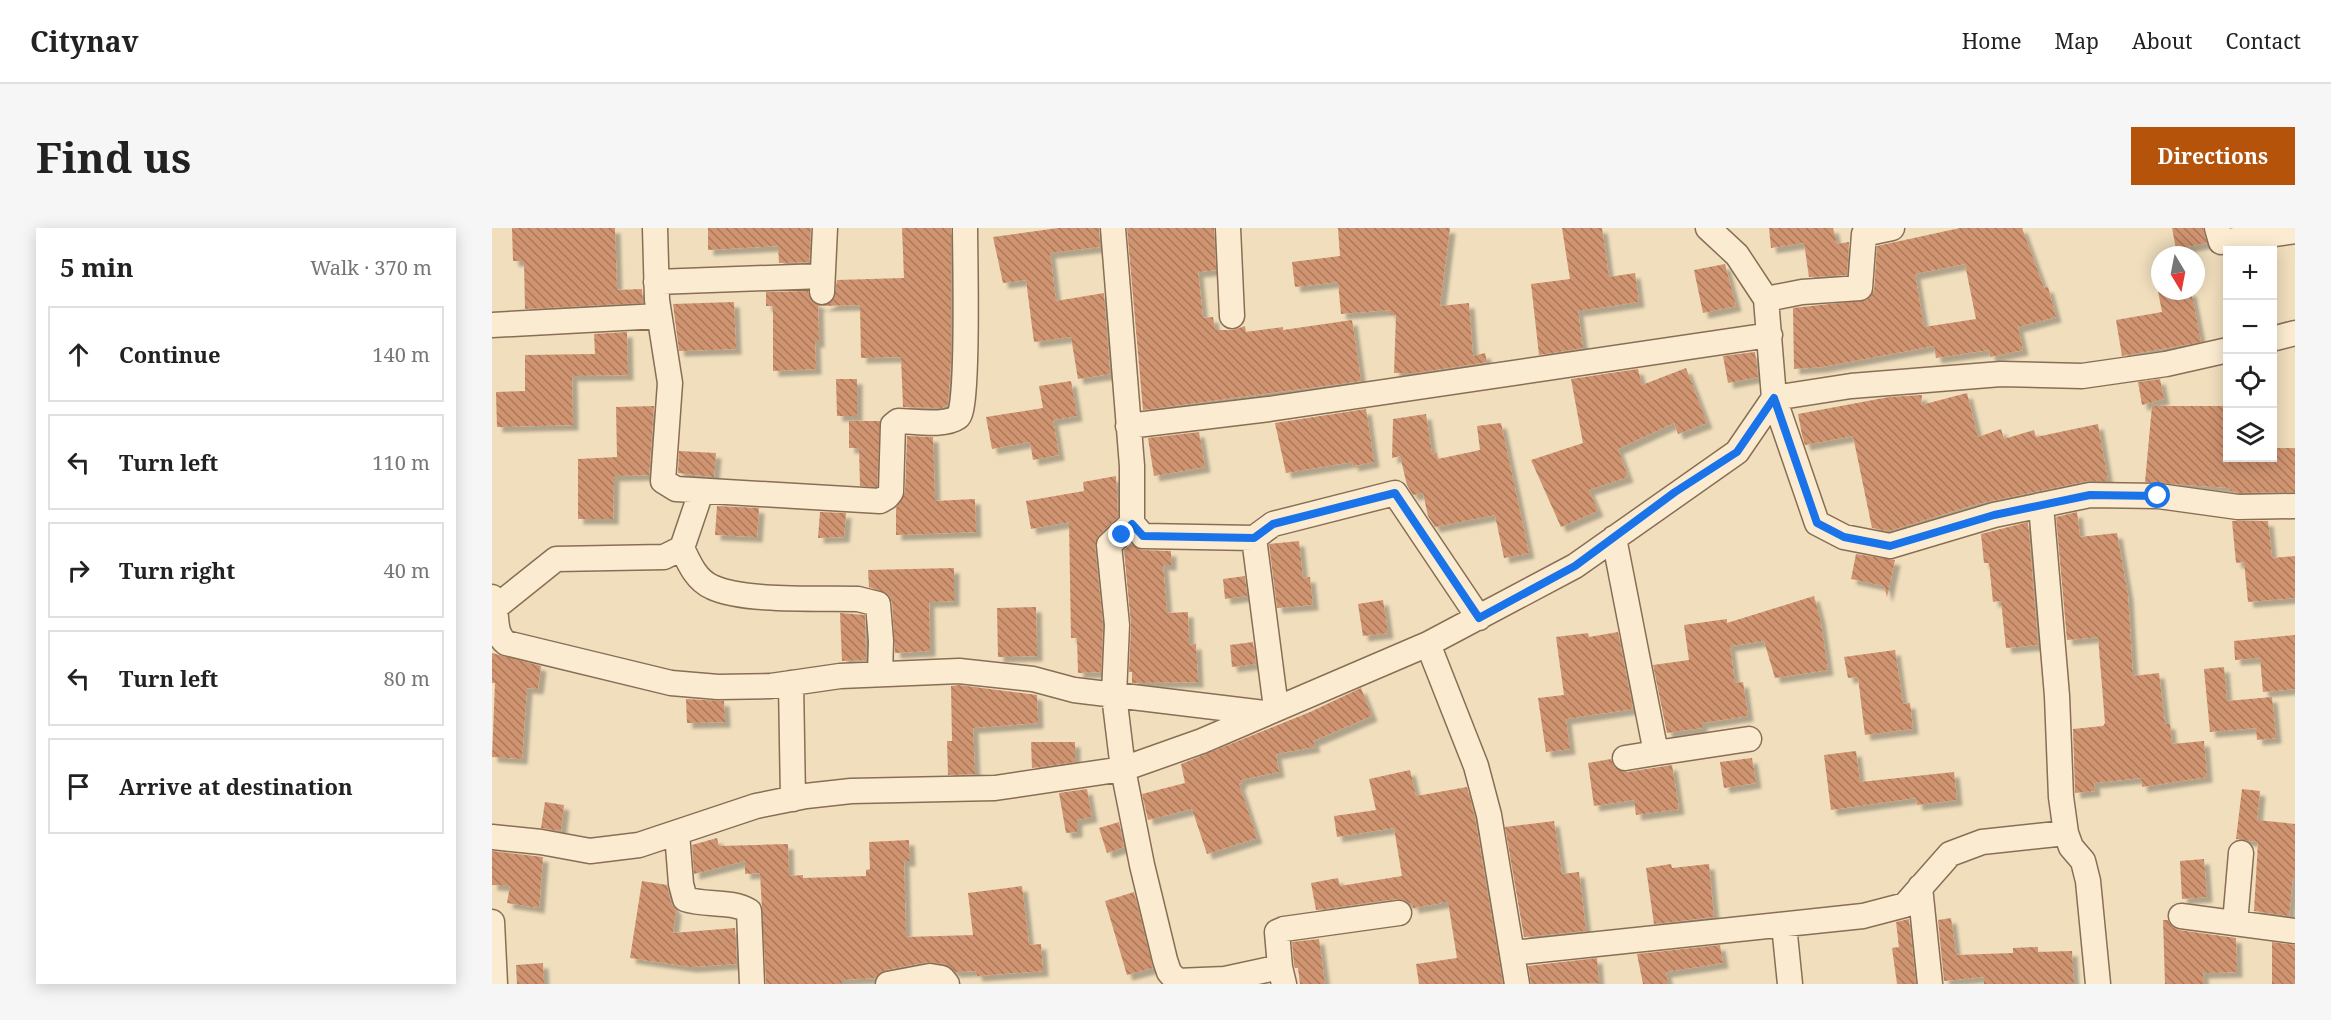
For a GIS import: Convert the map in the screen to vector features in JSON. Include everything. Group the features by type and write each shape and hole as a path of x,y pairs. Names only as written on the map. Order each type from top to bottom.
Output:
{"street":[{"path":"655,228 659,316 670,383 663,481 676,489 701,492 880,501 891,492 893,425 898,422 945,421 957,418 962,413 965,380 965,228"},
{"path":"656,282 822,284 825,228"},
{"path":"1113,228 1128,426 1132,524 1143,536 1254,538 1273,524 1395,493 1479,618"},
{"path":"1228,228 1232,316"},
{"path":"1708,228 1737,255 1766,299 1774,398 1817,523 1844,537 1890,546 1994,515 2090,495 2158,496 2238,507 2295,506"},
{"path":"1766,299 1802,292 1860,288 1864,234 1892,228"},
{"path":"2217,228 2221,242 2295,231"},
{"path":"492,325 659,316"},
{"path":"2277,338 2295,333"},
{"path":"1128,426 1269,409 1770,335"},
{"path":"492,837 541,842 590,851 639,846 756,806 793,799 851,791 995,788 1123,769 1202,741 1428,644 1575,566 1737,452 1774,398 1851,386 2001,374 2082,376 2166,364 2223,351"},
{"path":"701,492 682,548 695,575 711,587 737,595 858,599 878,604 881,641 880,673"},
{"path":"2041,505 2066,833 2072,847 2083,861 2088,881 2098,984"},
{"path":"1132,524 1109,544 1117,625 1114,695 1123,769 1142,865 1169,972 1177,981 1282,975 1276,941 1278,932 1284,929 1399,913"},
{"path":"1254,538 1270,711"},
{"path":"1614,538 1656,753"},
{"path":"682,548 664,557 556,559 494,602 497,632 506,644 671,683 718,687 791,683 880,673 959,671 1033,679 1074,690 1270,711"},
{"path":"1428,644 1476,766 1489,814 1517,984"},
{"path":"791,683 793,799"},
{"path":"1625,758 1749,739"},
{"path":"676,833 681,884 685,899 699,903 740,906 749,911 752,984"},
{"path":"1512,953 1863,916 1905,905 1950,854 1982,842 2066,833"},
{"path":"2235,923 2241,854"},
{"path":"1920,887 1930,984"},
{"path":"2181,916 2295,931"},
{"path":"492,922 495,984"},
{"path":"1784,925 1790,984"},
{"path":"888,984 930,976 942,978 946,984"}],"building":[{"path":"512,228 615,228 617,290 642,289 643,303 525,309 524,261 513,261"},
{"path":"708,228 811,228 809,262 779,263 778,246 708,250"},
{"path":"902,228 951,228 951,360 948,404 942,408 903,407 901,357 861,358 860,305 822,306 834,299 837,280 904,278"},
{"path":"1058,228 1099,228 1100,247 1050,253 1056,301 1104,293 1110,374 1078,379 1071,337 1034,342 1026,280 1003,283 993,237"},
{"path":"1127,228 1214,228 1216,270 1198,272 1203,318 1213,317 1215,330 1233,330 1245,326 1246,332 1283,327 1283,330 1352,320 1361,381 1143,410"},
{"path":"1338,228 1450,228 1440,306 1469,303 1473,356 1485,353 1487,362 1415,373 1394,373 1396,315 1390,315 1390,310 1341,314 1338,282 1295,287 1292,262 1340,256"},
{"path":"1562,228 1602,228 1609,277 1635,273 1639,302 1578,311 1583,348 1539,355 1531,284 1570,279"},
{"path":"1769,228 1833,228 1837,244 1849,242 1847,275 1809,277 1804,243 1771,248"},
{"path":"1960,228 2022,228 2044,288 2048,287 2056,317 2018,327 2023,350 1990,357 1989,350 1936,358 1934,346 1822,367 1794,369 1793,308 1867,300 1874,290 1877,246","holes":["1965,264 1976,319 1924,327 1915,274"]},
{"path":"2172,228 2203,228 2207,243 2175,246"},
{"path":"1725,264 1736,306 1703,313 1694,270"},
{"path":"808,291 810,299 822,306 818,306 819,342 815,342 816,369 773,371 773,306 766,306 766,292"},
{"path":"2160,300 2193,300 2201,342 2122,356 2116,320 2162,312"},
{"path":"734,302 736,349 679,351 673,304"},
{"path":"627,332 628,375 572,376 573,425 497,427 496,392 525,391 525,355 595,354 594,334"},
{"path":"1755,352 1758,377 1728,383 1723,356"},
{"path":"1686,368 1707,423 1678,434 1674,423 1618,449 1628,477 1589,490 1598,511 1561,527 1531,460 1583,443 1571,379 1638,369 1642,385"},
{"path":"836,379 857,379 857,416 837,416"},
{"path":"2160,379 2164,399 2142,405 2138,382"},
{"path":"1071,381 1077,416 1053,420 1059,455 1033,460 1030,442 992,449 986,417 1043,408 1039,386"},
{"path":"1967,393 1978,437 2001,429 2004,439 2034,430 2036,437 2098,424 2108,481 2087,481 1977,504 1889,531 1872,528 1853,436 1805,445 1798,414 1889,397 1922,395 1921,405"},
{"path":"654,406 649,475 614,476 613,519 578,519 578,459 617,457 616,407"},
{"path":"2152,406 2223,406 2223,462 2277,462 2277,448 2295,448 2295,492 2239,493 2230,491 2230,488 2145,482"},
{"path":"1366,409 1374,462 1353,466 1352,462 1286,473 1275,423"},
{"path":"1426,414 1432,454 1437,453 1438,459 1480,450 1477,426 1501,423 1529,553 1504,558 1495,515 1435,527 1428,516 1423,493 1413,495 1407,485 1400,456 1392,458 1393,419"},
{"path":"849,421 880,421 877,487 860,486 859,448 849,448"},
{"path":"1199,432 1205,467 1154,476 1148,438"},
{"path":"907,436 933,437 935,501 975,499 976,532 896,535 896,508 905,492"},
{"path":"679,451 716,453 714,477 678,473"},
{"path":"1116,476 1118,517 1099,535 1095,546 1103,625 1101,672 1078,673 1077,638 1071,638 1069,522 1031,529 1026,501 1084,491 1083,482"},
{"path":"717,506 759,508 757,537 715,535"},
{"path":"820,512 846,513 844,537 818,538"},
{"path":"2077,512 2080,537 2117,533 2128,596 2133,676 2159,673 2165,724 2170,724 2172,744 2204,741 2207,777 2142,787 2141,778 2094,783 2095,791 2075,793 2073,729 2103,726 2105,723 2098,637 2067,640 2056,517"},
{"path":"2232,521 2268,521 2272,558 2295,556 2295,598 2248,602 2244,562 2236,563"},
{"path":"2028,522 2038,645 2006,648 2001,601 1993,602 1989,563 1984,563 1981,534"},
{"path":"1299,541 1303,578 1310,577 1313,605 1277,608 1269,544"},
{"path":"1131,544 1142,550 1171,551 1171,565 1163,565 1167,613 1188,612 1189,645 1196,644 1198,682 1132,683 1132,672 1129,672 1131,624 1124,550"},
{"path":"1856,554 1895,560 1887,597 1884,586 1851,579"},
{"path":"954,568 954,601 929,602 930,651 895,653 892,602 888,594 869,587 868,570"},
{"path":"1245,576 1247,596 1225,599 1223,579"},
{"path":"1814,596 1820,618 1828,670 1775,678 1764,641 1730,646 1735,683 1743,682 1748,716 1702,723 1702,728 1667,733 1653,665 1689,660 1684,625 1727,619 1727,623"},
{"path":"1383,600 1388,633 1363,636 1358,604"},
{"path":"1036,607 1037,656 998,657 997,608"},
{"path":"840,613 865,615 866,660 842,661"},
{"path":"1618,632 1633,709 1566,719 1570,749 1546,752 1538,698 1564,695 1556,637 1588,633 1589,637"},
{"path":"2295,635 2295,689 2263,692 2260,658 2235,660 2234,641"},
{"path":"1253,642 1256,664 1232,667 1230,645"},
{"path":"1895,650 1903,704 1910,703 1913,729 1865,735 1858,677 1848,678 1844,657"},
{"path":"492,653 541,666 538,689 527,688 522,759 492,757 495,683 492,683"},
{"path":"2224,667 2227,701 2272,697 2276,738 2257,740 2256,728 2210,732 2204,669"},
{"path":"959,685 1037,695 1038,723 973,728 975,774 948,775 947,741 952,741 951,686"},
{"path":"1361,688 1372,716 1313,741 1315,747 1276,754 1279,772 1241,780 1242,783 1239,784 1257,838 1207,854 1192,809 1148,820 1142,794 1185,783 1181,764 1310,712"},
{"path":"686,699 724,701 725,722 687,723"},
{"path":"1031,742 1075,742 1075,762 1032,768"},
{"path":"1856,751 1860,782 1954,772 1957,800 1917,805 1916,798 1831,810 1824,755"},
{"path":"1752,758 1756,783 1724,788 1720,762"},
{"path":"1611,759 1614,767 1627,772 1672,765 1679,809 1636,815 1634,800 1594,806 1588,763"},
{"path":"1410,770 1416,796 1467,787 1475,818 1503,984 1419,984 1416,964 1457,958 1448,902 1413,908 1413,904 1397,899 1316,910 1311,883 1338,878 1340,886 1402,876 1394,828 1337,837 1334,816 1376,810 1369,779"},
{"path":"1087,789 1092,817 1077,820 1077,832 1066,833 1059,793"},
{"path":"2242,789 2260,791 2257,820 2295,824 2295,878 2293,877 2289,916 2254,911 2258,842 2236,839"},
{"path":"545,802 564,805 561,831 541,828"},
{"path":"1554,821 1562,874 1579,872 1586,931 1524,937 1505,827"},
{"path":"1119,822 1124,847 1107,853 1099,828"},
{"path":"717,838 719,846 788,844 789,876 803,875 803,878 866,876 866,870 870,869 869,842 909,840 910,861 904,861 906,937 973,935 968,893 1022,886 1029,945 1041,944 1043,971 977,976 976,971 955,972 944,964 928,962 885,970 875,978 842,980 842,984 766,984 760,873 745,874 745,861 694,874 692,845"},
{"path":"492,851 543,857 539,908 507,903 510,886 492,885"},
{"path":"2204,859 2207,897 2182,899 2180,861"},
{"path":"1671,864 1672,868 1709,864 1714,917 1654,924 1646,868"},
{"path":"642,881 667,885 671,903 676,910 673,933 735,928 737,964 691,967 630,958"},
{"path":"1134,892 1153,968 1127,975 1105,901"},
{"path":"1951,918 1956,955 2013,953 2013,948 2038,947 2038,952 2072,951 2074,984 1984,984 1984,977 1944,981 1938,920"},
{"path":"1909,919 1916,984 1897,984 1892,948 1899,947 1896,922"},
{"path":"2163,920 2168,920 2172,927 2179,930 2236,938 2237,972 2203,973 2204,984 2165,984"},
{"path":"1319,939 1325,984 1300,984 1298,968 1294,965 1292,942"},
{"path":"2272,942 2295,945 2295,984 2272,984"},
{"path":"1720,945 1723,963 1666,972 1668,984 1643,984 1637,954"},
{"path":"1597,958 1599,983 1531,984 1528,966"},
{"path":"543,963 544,984 517,984 516,965"}],"route":[{"path":"1122,535 1132,524 1143,536 1254,538 1273,524 1395,493 1479,618 1575,566 1675,492 1737,452 1774,398 1807,500 1817,523 1844,537 1890,546 1957,528 1994,515 2090,495 2158,496"}]}
